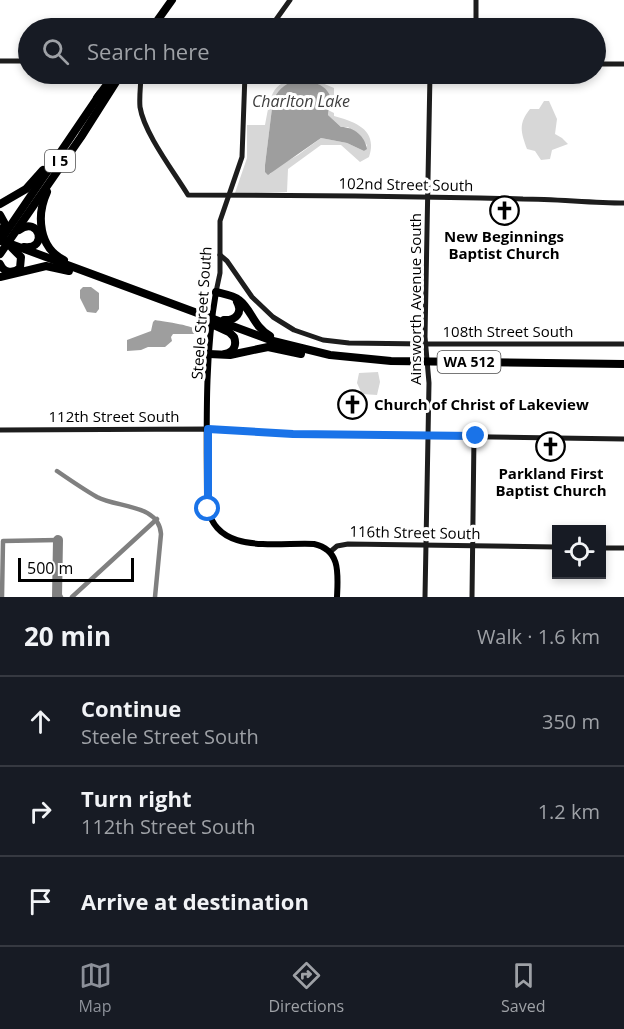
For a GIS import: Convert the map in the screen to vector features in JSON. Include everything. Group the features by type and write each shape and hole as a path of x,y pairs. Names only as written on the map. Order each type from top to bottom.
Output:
{"highway":[{"path":"154,18 167,0"},
{"path":"159,18 172,0"},
{"name":"I 5","path":"4,246 108,84"},
{"path":"0,264 8,272 14,272 20,268 21,257 4,246 114,84"},
{"name":"I 5","path":"4,246 114,84"},
{"path":"0,203 26,189 37,178 100,94"},
{"path":"63,162 43,202 44,242 57,256 109,281"},
{"path":"0,215 5,224 0,235"},
{"name":"WA 512","path":"4,246 109,281 271,344 336,359 383,364 624,366"},
{"path":"0,277 52,267 109,281"},
{"path":"190,312 224,320 235,318 239,311 236,301 216,294"},
{"path":"216,294 240,300 257,326 266,334 302,349"},
{"path":"190,312 228,332 234,338 235,346 231,352 209,354"},
{"name":"WA 512","path":"190,312 273,341 346,357 624,366"},
{"path":"209,354 230,355 270,347 336,359"}],"main road":[{"name":"Steele Street South","path":"213,522 207,504 210,326 216,294"},
{"name":"116th Street South","path":"213,522 221,532 236,541 314,544 330,552"},
{"path":"330,552 337,563 337,597"}],"street":[{"path":"476,0 476,18"},
{"path":"277,18 288,3"},
{"path":"0,61 18,61"},
{"path":"606,64 624,64"},
{"name":"102nd Street South","path":"141,84 140,107 148,130 188,195 520,199 624,203"},
{"name":"Steele Street South","path":"216,294 220,268 220,223 242,157 245,84"},
{"name":"Ainsworth Avenue South","path":"425,597 428,370 425,344 430,84"},
{"name":"108th Street South","path":"220,255 230,265 252,297 273,317 294,330 321,339 343,343 624,344"},
{"path":"220,268 224,264 230,265"},
{"name":"112th Street South","path":"0,430 208,429 293,434 624,439"},
{"path":"472,597 474,436"},
{"name":"116th Street South","path":"330,552 334,547 343,544 552,547"},
{"path":"606,548 624,548"}],"shaded area":[{"path":"325,84 334,88 334,106 329,103 330,97 273,100 265,165 270,174 275,168 321,138 347,143 364,151 366,149 367,145 348,127 341,127 328,115 328,110 334,113 334,116 357,124 368,134 371,148 369,157 360,162 341,145 321,145 288,169 287,192 235,193 247,158 247,125 265,125 272,96 280,85"},
{"path":"544,101 549,101 557,119 555,134 568,144 552,150 550,159 541,160 535,151 527,149 522,124 530,109 539,109"},
{"path":"378,372 380,382 377,395 362,394 357,383 359,373"}],"water":[{"name":"Charlton Lake","path":"318,84 322,86 330,96 328,115 341,127 358,133 367,149 364,151 347,143 321,138 268,175 265,172 265,165 273,100 284,86"},
{"path":"83,287 91,287 99,293 99,309 96,313 87,312 80,298 80,290"},
{"path":"155,320 186,326 200,332 198,334 173,334 172,341 165,347 127,351 127,340 151,331"}],"taxiway":[{"path":"57,471 97,497 136,508 153,517 159,524 161,534 155,597"},
{"path":"72,597 157,519"},
{"path":"2,597 3,541 58,540"},
{"path":"57,590 61,597"}],"runway":[{"path":"57,597 58,540"}],"place":[{"name":"New Beginnings Baptist Church","path":"504,210"},
{"name":"Church of Christ of Lakeview","path":"353,405"},
{"name":"Parkland First Baptist Church","path":"551,447"}],"route":[{"path":"208,509 208,429 293,434 476,436"}]}
